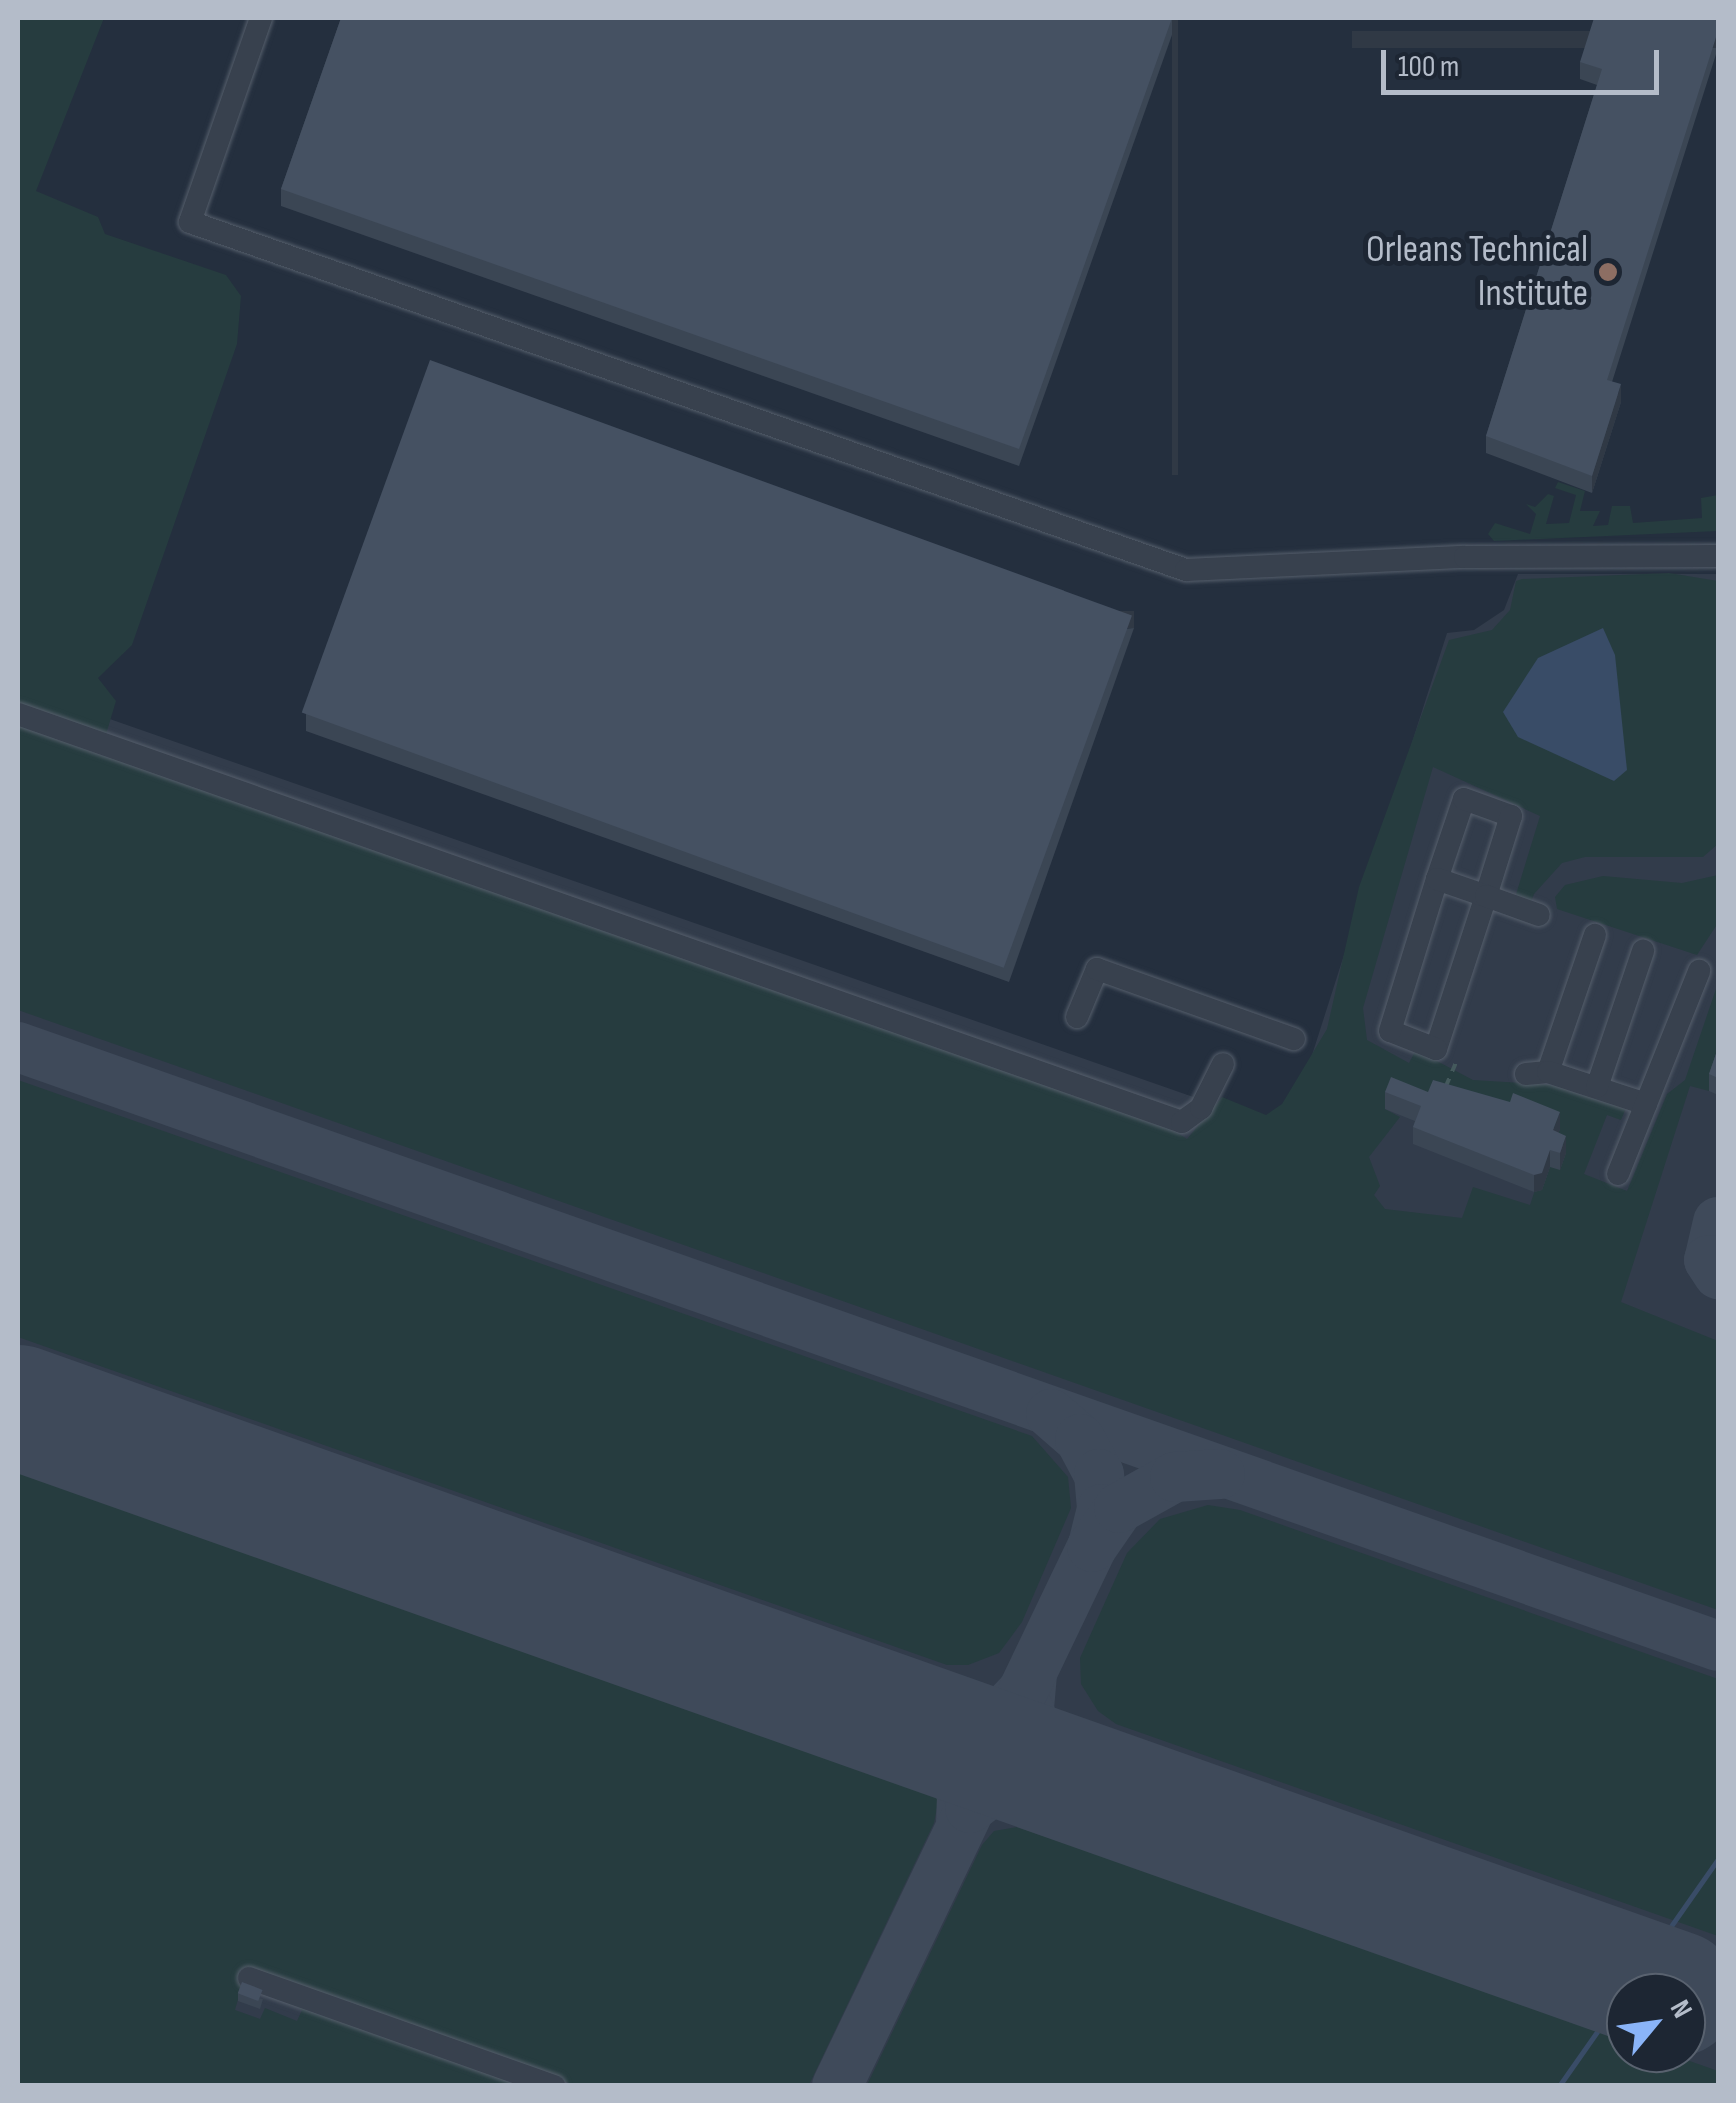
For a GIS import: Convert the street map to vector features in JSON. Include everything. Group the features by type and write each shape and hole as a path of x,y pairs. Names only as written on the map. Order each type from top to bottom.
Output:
{"lane":[{"path":"261,18 190,222 1186,570 1465,557 1718,556"},
{"path":"18,714 1182,1122 1201,1108 1223,1064"},
{"path":"1464,798 1511,816 1436,1049 1390,1031 1437,879 1464,798"},
{"path":"1437,879 1539,915"},
{"path":"1595,935 1537,1073 1646,1104"},
{"path":"1596,1088 1643,952"},
{"path":"1077,1017 1098,968 1294,1040"},
{"path":"1618,1174 1698,971"},
{"path":"249,1978 554,2086"}],"path":[{"path":"1441,1100 1456,1063"}],"shaded area":[{"path":"1518,574 1718,574 1718,2085 18,2086 18,687 1288,1130 1447,633 1474,630 1504,610"}],"green space":[{"path":"18,18 104,18 36,191 98,217 105,234 226,275 241,296 237,344 132,645 98,678 116,701 104,741 18,709"},
{"path":"1558,482 1585,491 1580,511 1600,511 1593,526 1608,525 1612,506 1630,506 1633,523 1702,518 1701,498 1718,495 1718,531 1494,541 1488,534 1495,523 1530,534 1536,514 1526,504 1535,507 1548,494 1554,496 1546,524 1569,523 1576,495 1555,488"},
{"path":"1669,573 1718,581 1718,844 1703,857 1585,857 1562,863 1534,894 1525,919 1510,914 1540,816 1433,767 1363,1008 1367,1040 1409,1063 1416,1050 1473,1080 1572,1086 1627,1106 1621,1120 1607,1115 1584,1174 1627,1191 1667,1094 1685,1080 1718,983 1718,1065 1709,1091 1690,1086 1621,1302 1718,1341 1718,1610 18,1010 18,721 1168,1127 1187,1139 1222,1097 1266,1115 1282,1104 1327,1029 1359,887 1449,640 1492,630 1510,610 1516,581","holes":["1385,1109 1560,1129 1542,1189 1536,1187 1530,1205 1473,1187 1462,1218 1385,1209 1374,1195 1380,1186 1369,1157 1400,1117"]},
{"path":"1718,875 1718,923 1697,955 1557,909 1555,897 1565,885 1603,876 1682,883"},
{"path":"18,1080 1032,1436 1068,1477 1071,1508 1022,1622 999,1653 968,1665 947,1665 18,1337"},
{"path":"18,1472 939,1797 934,1823 809,2085 575,2085 246,1971 235,2010 260,2019 265,2008 297,2021 302,2010 291,2002 543,2085 18,2086"},
{"path":"1208,1505 1240,1510 1718,1679 1718,1936 1116,1724 1098,1711 1081,1684 1080,1658 1127,1553 1160,1519"},
{"path":"1017,1827 1606,2031 1606,2073 1706,2073 1706,2067 1718,2071 1718,2085 867,2085 982,1845 994,1831"}],"water":[{"path":"1603,628 1615,655 1627,770 1614,781 1518,737 1503,712 1538,658"}],"building":[{"path":"341,18 1172,18 1019,449 281,189"},
{"path":"1594,18 1718,18 1718,31 1607,380 1621,384 1592,476 1486,436 1602,69 1580,62"},
{"path":"430,360 1132,615 1004,968 302,712"},
{"path":"1718,1048 1718,1078 1709,1074"},
{"path":"1391,1077 1428,1092 1433,1080 1510,1102 1513,1093 1560,1112 1553,1130 1566,1136 1560,1153 1550,1150 1542,1173 1534,1175 1413,1127 1421,1106 1385,1092"},
{"path":"242,1982 263,1990 258,2001 238,1993"}],"waterway":[{"path":"1559,2086 1718,1859"}],"taxiway":[{"path":"18,1047 1718,1646"},
{"path":"1718,1222 1709,1260 1718,1274"},
{"path":"1051,1414 1080,1439 1099,1474 1102,1509 1093,1544"},
{"path":"899,1717 969,1727 1002,1713 1023,1691 1092,1547 1119,1508 1175,1477 1220,1474"},
{"path":"1032,1674 1029,1710 1041,1744 1064,1770 1097,1787"},
{"path":"899,1717 927,1734 950,1762 962,1795 961,1825"},
{"path":"837,2086 970,1808 1004,1782 1060,1776"}],"runway":[{"path":"18,1407 1618,1973"}],"place":[{"name":"Orleans Technical Institute","path":"1608,272"}]}
